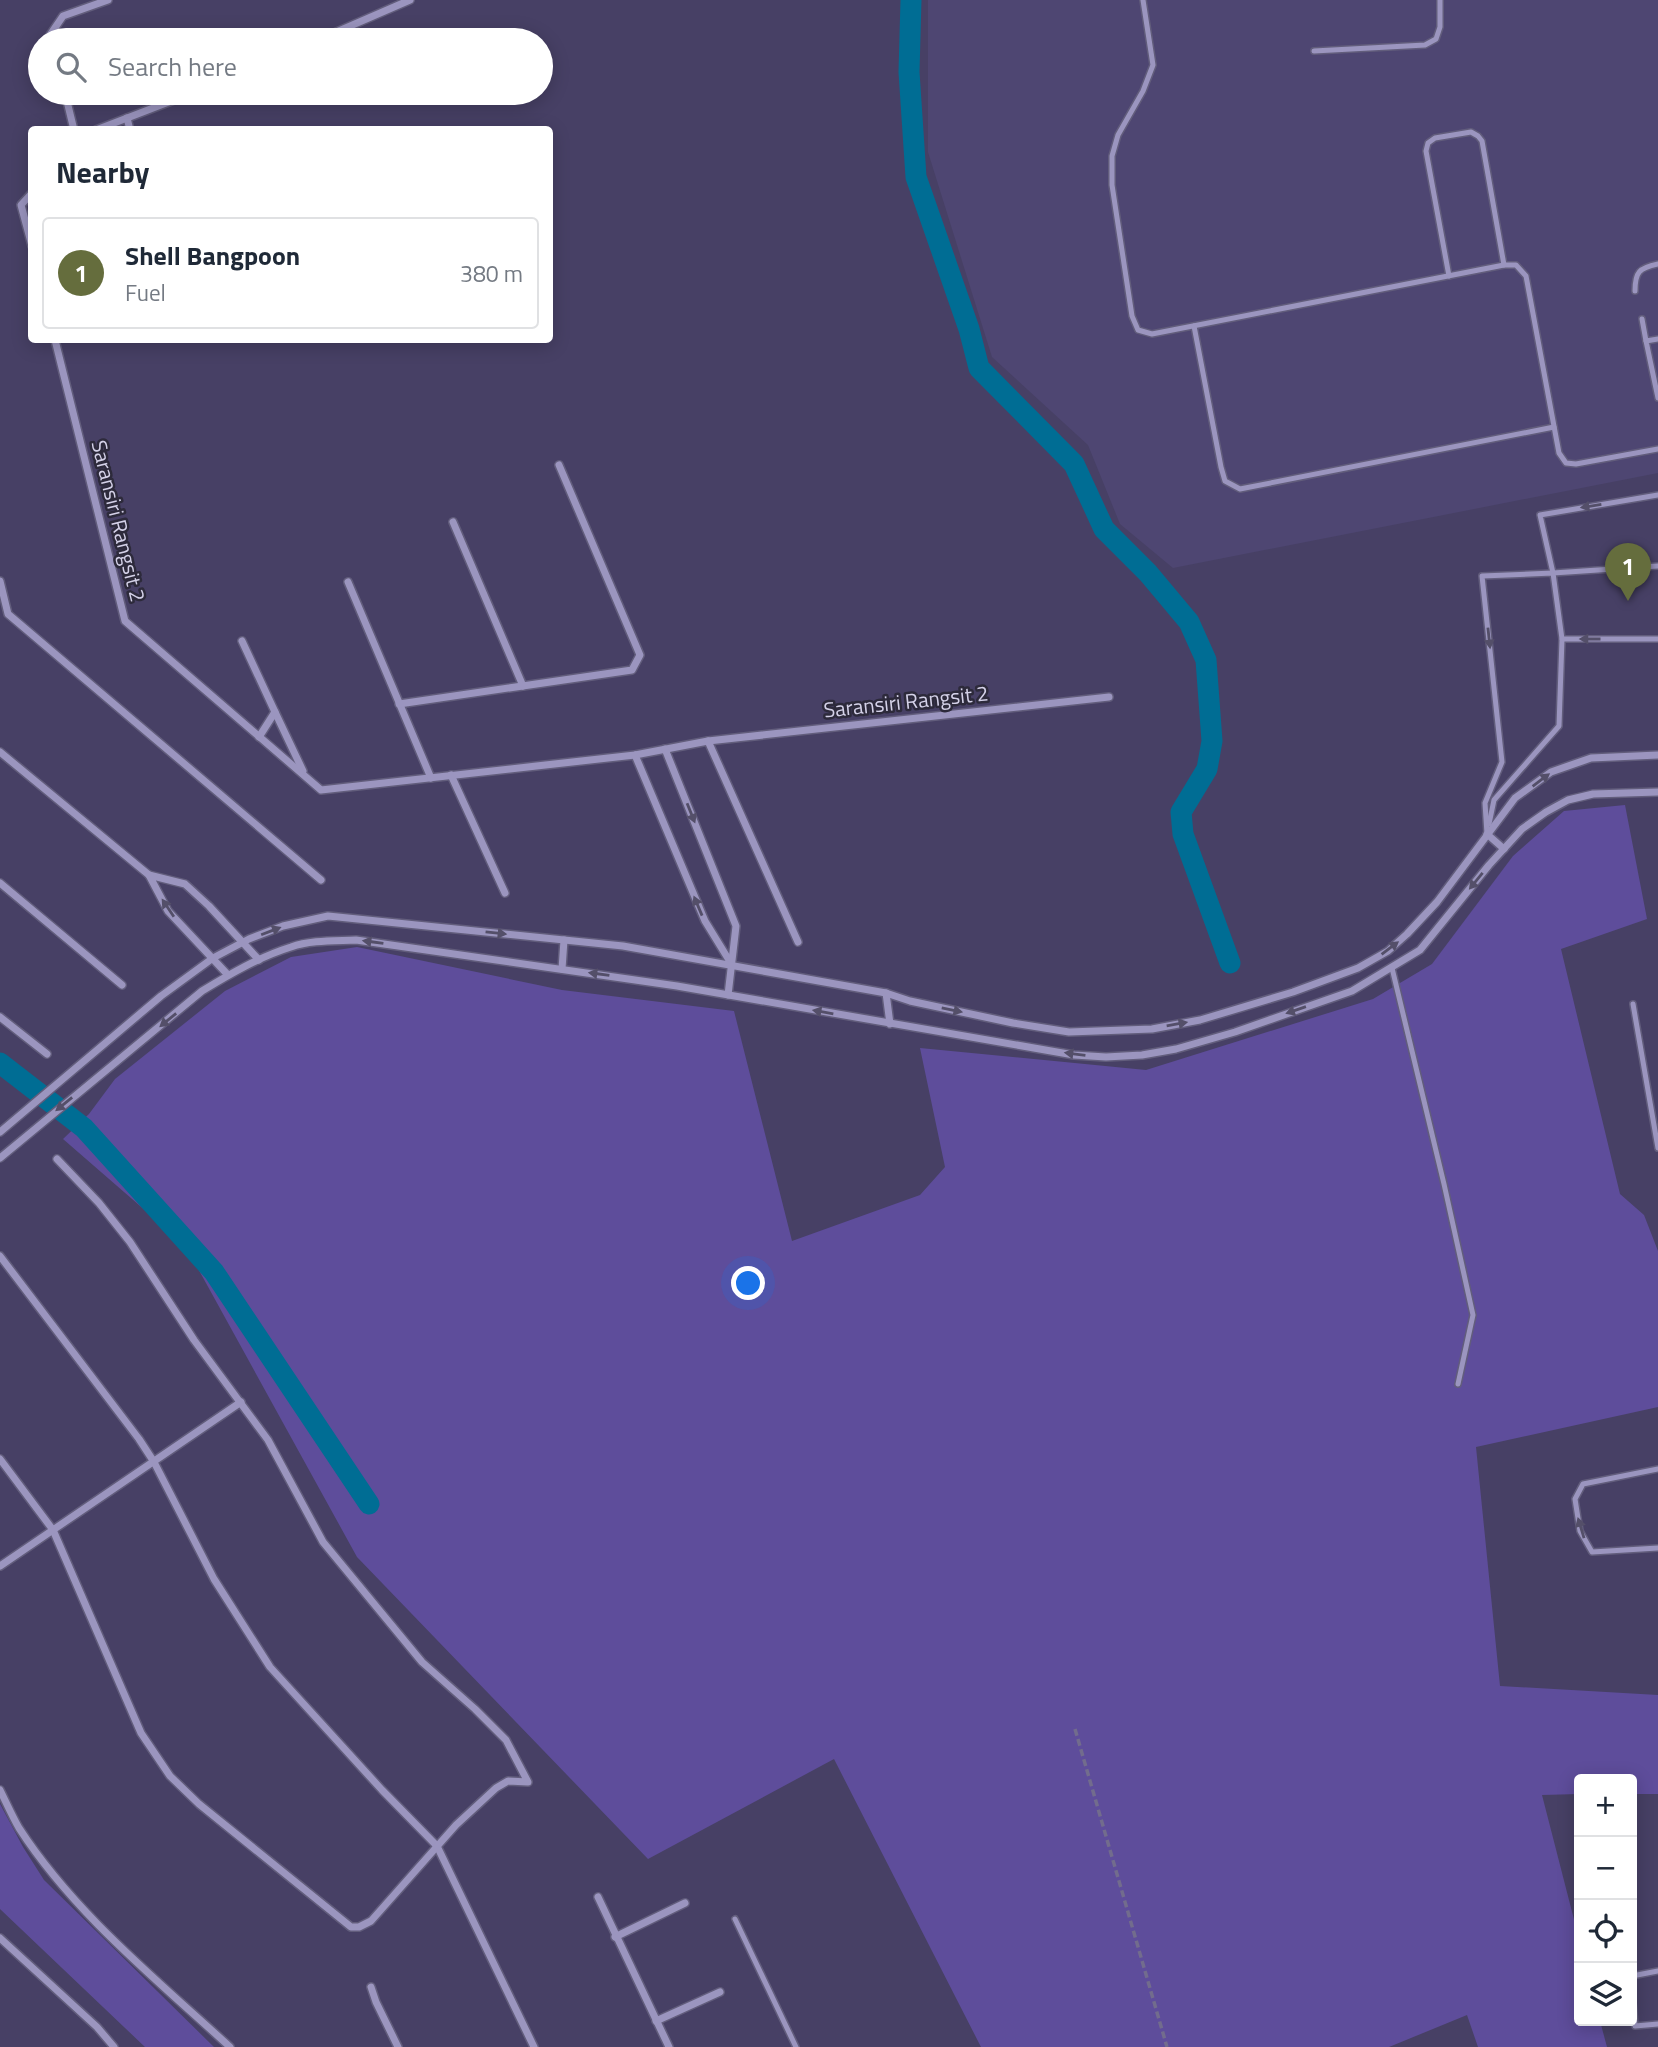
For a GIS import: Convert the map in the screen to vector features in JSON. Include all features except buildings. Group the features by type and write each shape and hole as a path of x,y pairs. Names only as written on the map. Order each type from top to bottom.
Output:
{"street":[{"path":"55,28 63,16 108,0"},
{"path":"346,28 410,0"},
{"path":"68,105 73,126"},
{"path":"106,126 161,105"},
{"path":"127,118 129,126"},
{"path":"28,197 21,205 28,231"},
{"name":"Saransiri Rangsit 2","path":"56,343 125,621 321,790 635,755 708,741 1109,697"},
{"path":"399,704 632,670 640,655 559,465"},
{"path":"453,522 523,686"},
{"path":"0,581 8,614 321,880"},
{"path":"348,582 430,778"},
{"path":"0,619 8,614"},
{"path":"242,641 305,776"},
{"path":"259,737 275,712"},
{"path":"708,741 798,942"},
{"path":"665,750 736,926 728,995"},
{"path":"0,752 149,875 168,911 228,975"},
{"path":"635,755 705,921 732,966"},
{"path":"0,1132 161,996 213,958 283,926 328,916 623,946 886,993 910,1001 1013,1023 1069,1032 1152,1029 1200,1020 1293,992 1358,968 1388,951 1437,902 1515,799 1551,772 1591,758 1658,755"},
{"path":"451,775 505,893"},
{"path":"0,1158 202,991 237,969 292,947 319,941 356,940 562,969 1074,1055 1142,1055 1176,1049 1339,996 1392,968 1420,950 1522,829 1568,800 1593,794 1658,792"},
{"path":"1487,834 1504,849"},
{"path":"149,875 185,884 259,960"},
{"path":"0,883 122,985"},
{"path":"562,969 564,940"},
{"path":"886,993 890,1024"},
{"path":"0,1017 47,1054"},
{"path":"0,1460 52,1530 141,1733 170,1776 199,1804 351,1927 359,1927 371,1921 456,1825 496,1788 508,1781 528,1782 506,1741 422,1661 323,1542 268,1440 194,1340 130,1242 99,1203 57,1159"},
{"path":"0,1255 139,1439 154,1462 214,1579 270,1667 437,1846 534,2047"},
{"path":"0,1566 241,1402"},
{"path":"0,1790 18,1826 42,1860 98,1923 230,2047"},
{"path":"598,1897 669,2047"},
{"path":"615,1937 685,1903"},
{"path":"0,1938 97,2027 114,2047"},
{"path":"370,1987 398,2047"},
{"path":"656,2021 720,1992"}],"lane":[{"path":"1143,0 1153,65 1143,91 1118,135 1112,156 1112,185 1129,303 1138,330 1152,334 1504,265 1516,265 1526,276 1559,453 1566,463 1576,464 1658,449"},
{"path":"1314,51 1425,46 1436,39 1440,27 1440,0"},
{"path":"1450,276 1426,151 1428,143 1435,138 1471,132 1482,141 1504,265"},
{"path":"1635,291 1635,277 1640,270 1658,264"},
{"path":"1642,319 1658,398"},
{"path":"1194,326 1221,467 1225,481 1240,489 1554,427"},
{"path":"1646,341 1658,339"},
{"path":"1487,834 1494,800 1559,726 1562,639 1553,573 1540,515 1658,495"},
{"path":"1487,834 1485,803 1502,762 1482,576 1658,566"},
{"path":"1562,639 1658,639"},
{"path":"1392,968 1473,1315 1458,1384"},
{"path":"1633,1004 1658,1148"},
{"path":"1658,1469 1583,1484 1575,1499 1580,1531 1592,1552 1658,1548"},
{"path":"735,1919 796,2047"},
{"path":"1637,1975 1658,1971"},
{"path":"1637,2026 1658,2024"}],"path":[{"path":"1075,1728 1167,2047"}],"shaded area":[{"path":"928,0 1658,0 1658,473 1173,568 1120,524 1088,445 992,357 928,152"},
{"path":"1625,805 1647,919 1561,949 1620,1194 1644,1215 1658,1251 1658,1407 1476,1447 1500,1686 1658,1695 1658,1794 1637,1794 1637,1774 1574,1774 1574,1794 1542,1795 1574,1920 1574,2026 1601,2026 1607,2047 1478,2047 1467,2015 1389,2047 981,2047 834,1759 648,1859 357,1557 185,1245 63,1139 89,1114 115,1079 225,991 291,957 357,947 562,990 734,1011 792,1241 920,1195 945,1167 920,1048 1146,1070 1373,999 1432,964 1513,856 1564,811"},
{"path":"0,1804 44,1880 214,2047 145,2047 0,1909"}],"waterway":[{"path":"911,0 909,72 916,177 969,329 979,368 1074,464 1104,529 1148,573 1189,622 1206,660 1212,741 1207,769 1181,812 1183,834 1230,963"},
{"path":"0,1063 84,1128 214,1272 369,1504"}],"place":[{"name":"Shell Bangpoon","path":"1628,601"}]}
